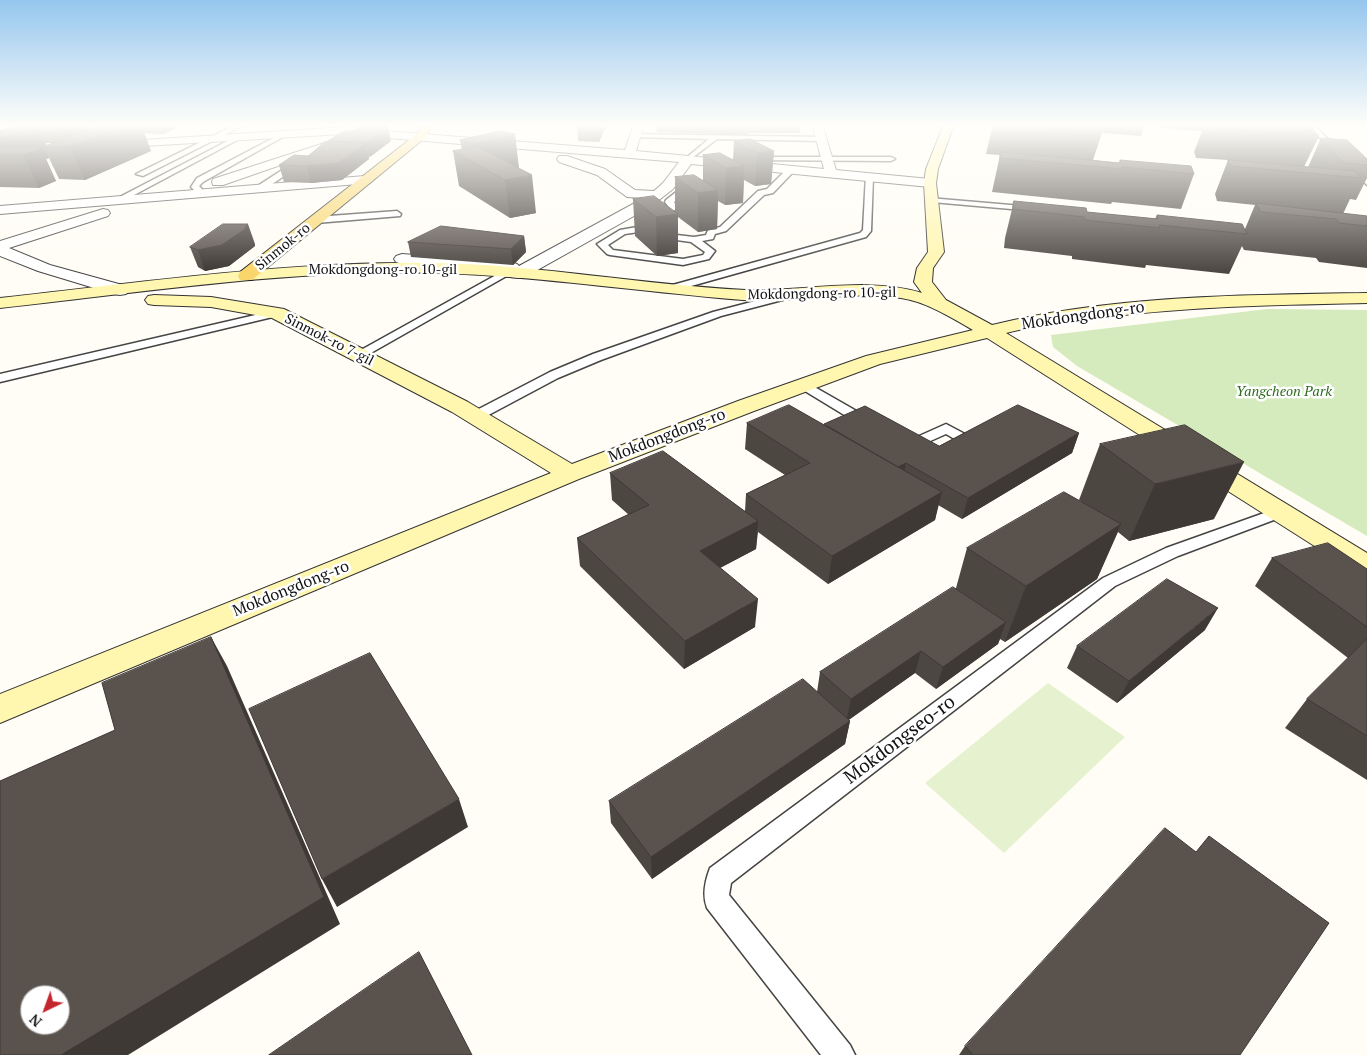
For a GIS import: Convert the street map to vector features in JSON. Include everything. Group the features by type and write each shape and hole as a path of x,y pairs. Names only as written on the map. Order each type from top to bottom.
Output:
{"main road":[{"name":"Sinmok-ro","path":"246,276 372,173"}],"street":[{"path":"176,196 245,173"},
{"path":"603,173 632,194 658,195"},
{"path":"401,260 431,258 511,267 513,273 606,226 658,195 677,173"},
{"path":"833,173 930,183"},
{"path":"931,173 930,183 936,252 925,268 923,282 940,304"},
{"path":"0,210 365,180"},
{"path":"0,246 154,198"},
{"name":"Sinmok-ro","path":"0,250 44,268 120,290"},
{"name":"Mokdongdong-ro 10-gil","path":"246,276 401,260 513,273 745,295 786,296 873,290 905,293 940,304 991,332 1367,566"},
{"path":"873,290 925,268"},
{"path":"246,276 244,285 247,293 254,301 277,313"},
{"name":"Sinmok-ro","path":"0,303 246,276"},
{"name":"Mokdongdong-ro","path":"0,708 570,474 746,406 873,360 1036,320 1149,306 1237,300 1367,298"},
{"name":"Sinmok-ro 7-gil","path":"30,300 211,302 277,313 476,416 532,448 570,474"}],"lane":[{"path":"116,201 169,173"},
{"path":"198,189 195,187 200,180 213,173"},
{"path":"259,189 283,173"},
{"path":"694,240 710,251 706,257 683,262 610,252 602,244 623,232 654,227 665,236 694,240 710,237 711,232 723,229 761,193 770,191 788,173"},
{"path":"1358,173 1367,183"},
{"name":"Mokdongdong-ro 10-gil","path":"674,288 863,235 867,231 868,177"},
{"path":"606,226 645,225 673,207 669,202 683,191"},
{"path":"932,200 1046,210"},
{"path":"316,220 398,214"},
{"path":"358,354 513,273"},
{"path":"476,416 554,376 597,357 717,314 786,296"},
{"path":"0,378 277,313"},
{"path":"804,385 908,446 946,428 975,445"},
{"name":"Mokdongseo-ro","path":"840,1055 716,899 719,877 1109,582 1139,564 1281,512"}],"green space":[{"name":"Yangcheon Park","path":"1267,309 1367,310 1367,536 1077,366 1053,347 1051,335"},
{"path":"1048,683 1125,737 1004,853 925,783"}],"building":[{"path":"493,173 529,173 532,175 505,180"},
{"path":"1309,173 1357,173 1361,178"},
{"path":"694,175 718,190 698,193 675,177"},
{"path":"654,196 678,214 656,217 633,199"},
{"path":"1014,201 1086,208 1087,212 1158,219 1157,215 1242,224 1247,234 1159,225 1160,228 1085,220 1084,217 1013,209"},
{"path":"1256,203 1367,216 1367,226 1339,223 1336,219 1261,212"},
{"path":"223,224 248,224 245,227 248,227 222,245 198,250 190,247"},
{"path":"441,226 524,236 511,249 408,242"},
{"path":"789,405 942,492 832,556 746,494 810,463 747,423"},
{"path":"1018,405 1079,433 968,498 906,463 898,467 824,424 865,406 939,446"},
{"path":"1185,425 1244,462 1155,484 1100,444"},
{"path":"663,451 758,521 700,551 758,599 685,641 577,538 649,505 610,473"},
{"path":"1064,492 1121,524 1026,586 967,548"},
{"path":"1328,543 1367,569 1367,627 1272,558"},
{"path":"1167,579 1218,608 1129,681 1077,646"},
{"path":"953,587 1006,622 943,667 921,651 851,699 820,672"},
{"path":"211,637 324,897 61,1055 0,1055 0,781 115,730 102,683"},
{"path":"1367,639 1367,736 1307,699"},
{"path":"370,653 459,799 322,879 249,709"},
{"path":"803,679 850,721 651,857 609,801"},
{"path":"1165,828 1196,852 1209,836 1329,923 1240,1055 973,1055 965,1046"},
{"path":"419,952 472,1055 269,1055"}]}
